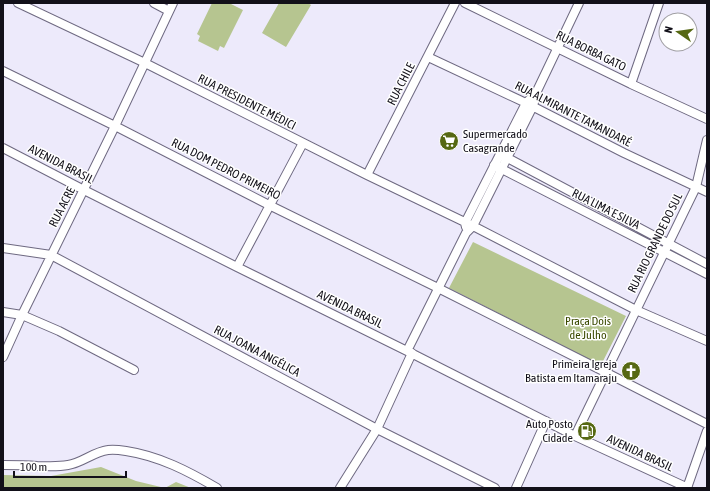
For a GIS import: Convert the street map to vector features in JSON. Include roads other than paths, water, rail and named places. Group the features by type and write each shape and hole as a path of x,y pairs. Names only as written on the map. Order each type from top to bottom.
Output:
{"street":[{"name":"RUA PRESIDENTE MÉDICI","path":"18,3 145,63 303,143 469,224"},
{"path":"154,3 169,11"},
{"name":"RUA ACRE","path":"3,358 22,315 115,126 173,3"},
{"name":"RUA CHILE","path":"368,175 455,3"},
{"name":"RUA BORBA GATO","path":"465,3 631,84 707,119"},
{"path":"340,488 377,429 438,288 537,91 579,3"},
{"path":"631,84 659,3"},
{"name":"RUA ALMIRANTE TAMANDARÉ","path":"428,57 530,105 624,153 707,192"},
{"name":"RUA DOM PEDRO PRIMEIRO","path":"3,71 438,288"},
{"name":"RUA RIO GRANDE DO SUL","path":"636,310 696,187 707,140"},
{"path":"237,267 303,143"},
{"name":"AVENIDA BRASIL","path":"3,148 574,436 688,488"},
{"name":"RUA LIMA E SILVA","path":"503,156 707,264"},
{"name":"RUA LIMA E SILVA","path":"498,167 707,274"},
{"path":"469,224 636,310 707,341"},
{"name":"RUA JOANA ANGÉLICA","path":"3,248 51,255 377,429 495,488"},
{"path":"438,288 707,424"},
{"path":"574,436 636,310"},
{"path":"3,312 22,315 59,331 134,370"},
{"path":"516,488 546,421"},
{"path":"688,488 707,432"},
{"path":"3,466 69,465 97,453 107,450 118,450 139,453 169,463 194,474 216,488"}],"place":[{"name":"Supermercado Casagrande","path":"449,141"},
{"name":"Primeira Igreja Batista em Itamaraju","path":"631,371"},
{"name":"Auto Posto Cidade","path":"587,431"}],"park label":[{"name":"Praça Dois de Julho","path":"588,328"}]}
